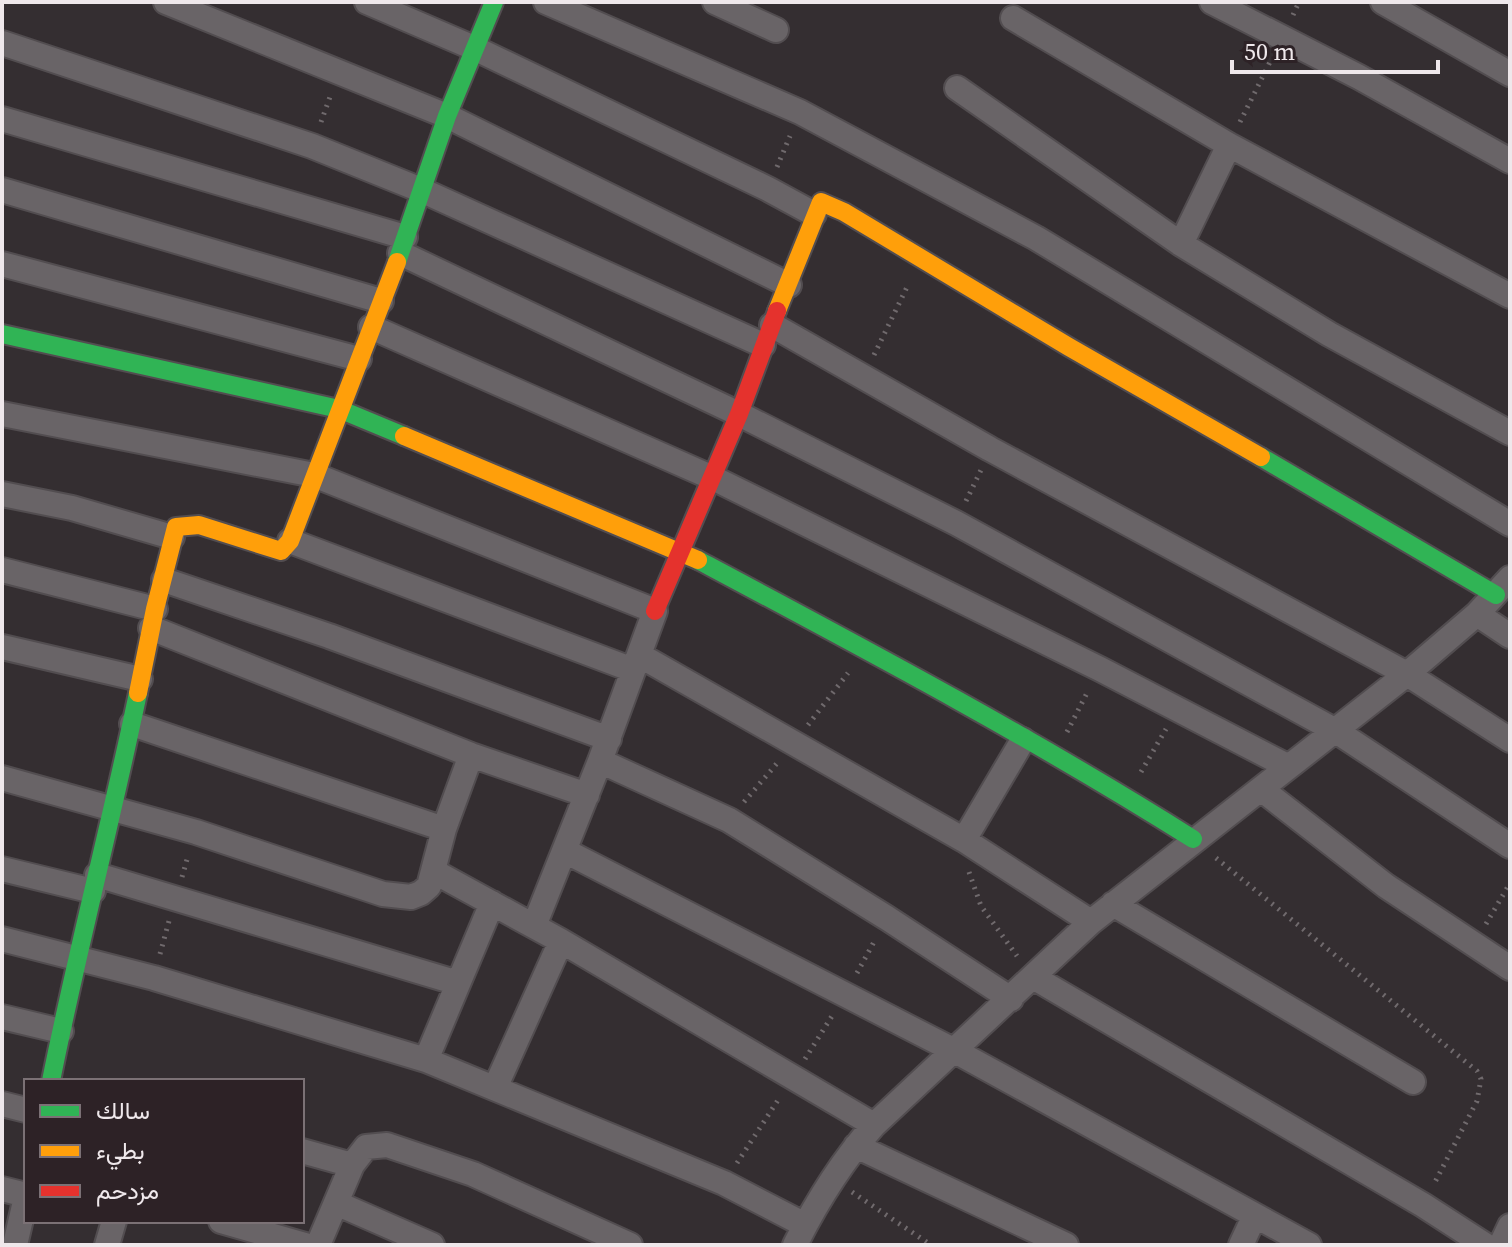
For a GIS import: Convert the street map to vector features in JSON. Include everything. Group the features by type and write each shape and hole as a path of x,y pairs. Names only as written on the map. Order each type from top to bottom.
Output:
{"street":[{"path":"166,2 447,116 789,285"},
{"path":"367,2 474,48 814,214"},
{"path":"51,1079 76,958 114,810 153,618 176,527 193,524 264,549 281,551 290,541 403,245 447,116 494,2"},
{"path":"546,2 800,112 1036,238 1510,524"},
{"path":"715,2 776,30"},
{"path":"1212,2 1359,77 1510,161"},
{"path":"1383,2 1510,74"},
{"path":"1013,18 1229,145 1510,296"},
{"path":"2,43 312,146 863,375 990,449 1407,674 1510,740"},
{"path":"957,88 1181,244 1329,334 1510,433"},
{"path":"2,119 403,245 956,523 1336,731 1510,846"},
{"path":"1181,244 1229,145"},
{"path":"2,190 381,301"},
{"path":"2,939 154,978 426,1060 724,1183 800,1235 833,1180 874,1125 1091,922 1407,674 1477,614 1503,586 921,259 833,206 821,202 739,414 655,611 605,750 534,926"},
{"path":"2,264 359,359"},
{"path":"371,327 713,478 1100,669 1287,766"},
{"path":"2,334 339,409 680,550 865,649 1126,797 1193,839"},
{"path":"2,414 314,475 655,611"},
{"path":"2,494 72,508 172,537"},
{"path":"290,541 636,662 794,745 964,840 1091,922"},
{"path":"2,570 153,618 471,755 587,795"},
{"path":"164,580 329,636 605,750 729,820 1011,999"},
{"path":"1477,614 1510,636"},
{"path":"2,647 140,679"},
{"path":"132,724 444,829"},
{"path":"964,840 1023,740"},
{"path":"2,778 196,832 383,894 411,897 429,886 444,829 471,755"},
{"path":"1261,789 1386,886 1510,968"},
{"path":"565,851 955,1051 1309,1245"},
{"path":"2,869 175,897 458,983"},
{"path":"433,871 561,941 874,1125"},
{"path":"426,1060 492,903"},
{"path":"1113,904 1413,1082"},
{"path":"495,1088 561,941"},
{"path":"1033,977 1423,1205 1485,1245"},
{"path":"2,1017 61,1031"},
{"path":"2,1104 24,1110"},
{"path":"318,1245 352,1165 366,1147 387,1145 473,1174 630,1245"},
{"path":"856,1146 1066,1245"},
{"path":"304,1152 352,1165"},
{"path":"2,1189 24,1195"},
{"path":"336,1203 432,1245"},
{"path":"15,1245 24,1205"},
{"path":"1241,1245 1254,1217"},
{"path":"107,1245 113,1223"},
{"path":"228,1223 305,1245"},
{"path":"1501,1245 1510,1226"}],"path":[{"path":"1229,145 1282,39"},
{"path":"312,146 340,71"},
{"path":"768,189 800,112"},
{"path":"863,375 921,259"},
{"path":"956,523 990,449"},
{"path":"729,820 794,745 865,649"},
{"path":"1054,756 1100,669"},
{"path":"1126,797 1177,708"},
{"path":"154,978 196,832"},
{"path":"1193,839 1477,1071 1481,1079 1477,1101 1423,1205"},
{"path":"964,840 969,877 981,906 1033,977"},
{"path":"1473,945 1510,883"},
{"path":"724,1183 846,994 887,918"},
{"path":"833,1180 931,1245"}],"traffic: fast":[{"path":"397,262 447,116 494,2"},
{"path":"2,334 339,409 404,436"},
{"path":"1261,457 1496,595"},
{"path":"698,560 1010,730 1193,839"},
{"path":"51,1079 138,693"}],"traffic: slow":[{"path":"777,311 821,202 844,212 1069,347 1261,457"},
{"path":"138,693 176,527 199,525 281,551 290,541 397,262"},
{"path":"404,436 698,560"}],"traffic: jam":[{"path":"655,611 739,414 777,311"}]}
